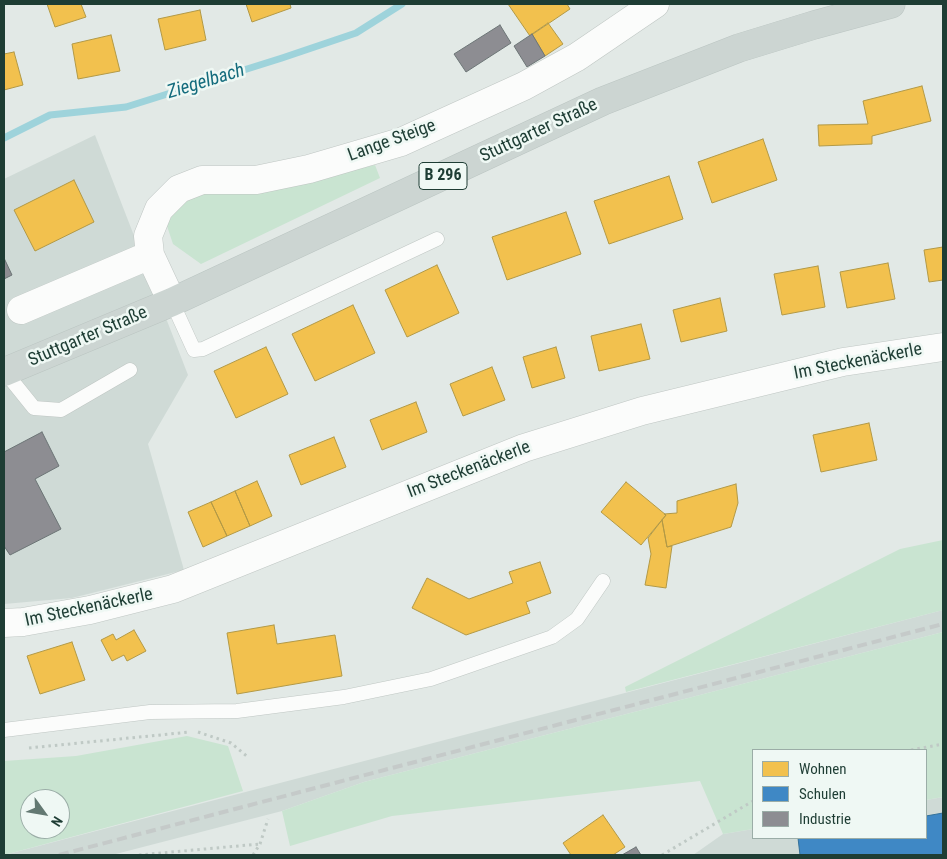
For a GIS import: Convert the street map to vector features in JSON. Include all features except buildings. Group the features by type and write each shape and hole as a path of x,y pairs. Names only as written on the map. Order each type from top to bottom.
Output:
{"main road":[{"name":"Stuttgarter Straße","path":"4,372 172,302 603,101 739,48 892,4"}],"street":[{"name":"Lange Steige","path":"150,255 148,236 158,209 179,189 202,180 256,180 310,169 401,142 524,86 577,57 655,4"},
{"path":"12,309 150,255 172,302"},
{"name":"Im Steckenäckerle","path":"4,623 23,622 90,610 173,589 524,448 642,411 843,362 943,347"}],"lane":[{"path":"172,302 194,350 203,349 438,239"},
{"path":"4,372 34,408 61,410 130,370"},
{"path":"4,730 150,712 237,711 344,697 431,679 552,637 577,620 603,581"}],"path":[{"path":"22,749 198,732 231,743 249,758"},
{"path":"916,749 943,744"},
{"path":"662,855 752,802"},
{"path":"253,855 260,844 268,819"},
{"path":"139,855 260,844"}],"shaded area":[{"path":"95,135 188,375 148,444 184,570 72,598 4,604 4,179"},
{"path":"943,610 943,632 364,782 282,811 112,855 4,855"},
{"path":"943,797 943,855 693,855 723,834 752,829 752,839 927,839 927,800"}],"green space":[{"path":"375,165 380,178 201,264 173,244 167,226 178,202 198,193 286,185"},
{"path":"943,540 943,610 626,692 625,687 900,549"},
{"path":"943,632 943,797 927,800 927,749 752,749 752,829 723,834 700,781 392,816 290,846 282,811 364,782"},
{"path":"187,736 228,746 243,791 70,837 70,789 20,789 20,839 64,839 4,855 4,761 76,756"}],"waterway":[{"name":"Ziegelbach","path":"4,138 50,115 126,107 282,58 356,33 402,4"}],"railway":[{"path":"59,855 943,624"}]}
